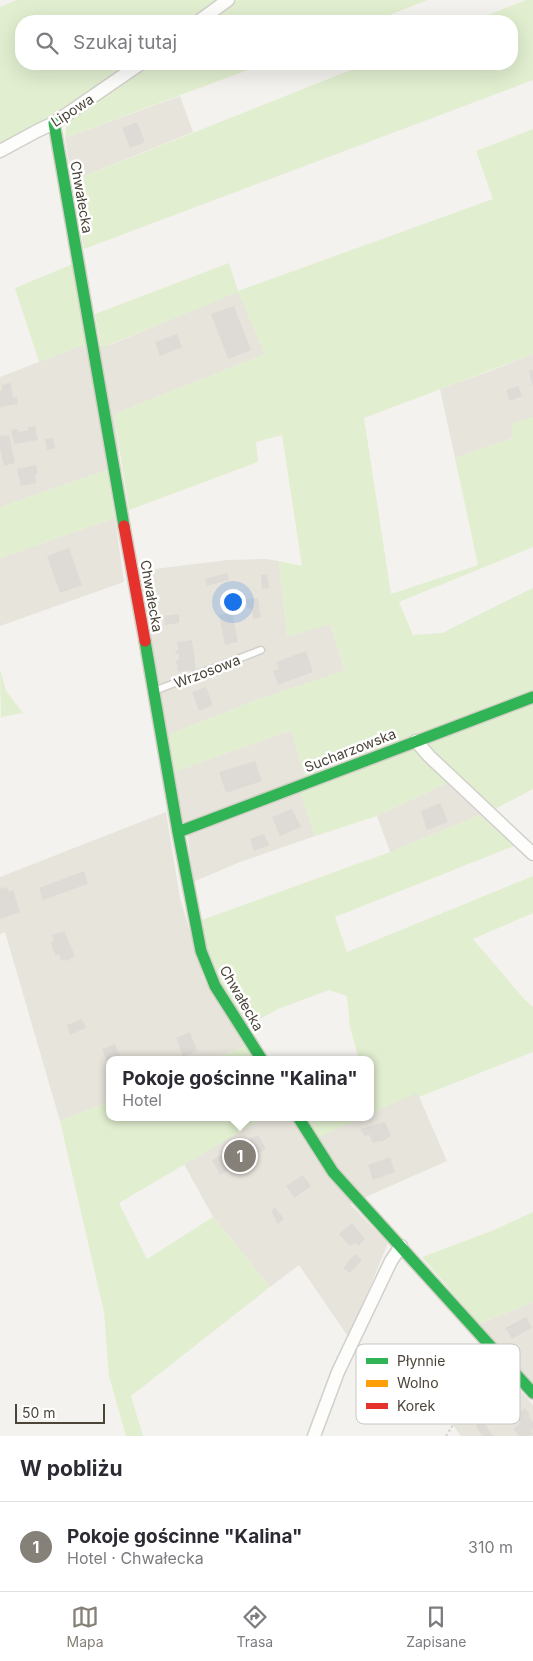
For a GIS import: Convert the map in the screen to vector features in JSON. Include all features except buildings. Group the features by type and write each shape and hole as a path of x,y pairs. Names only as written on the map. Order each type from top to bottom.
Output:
{"street":[{"path":"207,15 228,0"},
{"name":"Lipowa","path":"0,151 37,130 54,123 131,70"},
{"name":"Chwałecka","path":"54,123 153,692 201,951 215,986 259,1056"},
{"name":"Sucharzowska","path":"178,832 533,697"},
{"path":"416,741 429,756 533,854"},
{"path":"301,1121 333,1172 489,1344"},
{"path":"314,1436 338,1372 401,1246"},
{"path":"520,1379 533,1393"}],"lane":[{"name":"Wrzosowa","path":"153,692 261,650"}],"path":[{"path":"446,1436 454,1424"}],"shaded area":[{"path":"180,96 193,132 72,181 65,138"},
{"path":"238,291 265,354 114,414 119,452 107,470 0,507 0,377 80,346 110,345"},
{"path":"533,354 533,417 512,424 513,438 455,458 440,389"},
{"path":"115,518 124,582 0,626 0,558"},
{"path":"265,559 279,561 287,636 330,624 345,671 254,701 167,735 138,571 227,560"},
{"path":"291,730 305,777 183,824 174,772"},
{"path":"447,783 480,815 390,852 377,816"},
{"path":"300,792 315,836 240,862 193,882 188,835"},
{"path":"166,812 180,898 204,979 245,1046 221,1056 106,1056 106,1103 60,1121 5,932 0,934 0,877"},
{"path":"417,1092 447,1161 350,1204 388,1243 349,1338 299,1265 270,1287 213,1217 184,1164 258,1121 374,1121 374,1112"},
{"path":"533,1302 533,1384 520,1370 520,1344 497,1344 479,1324"},
{"path":"520,1390 533,1405 533,1436 461,1436 453,1425 520,1424"}],"green space":[{"path":"17,0 219,0 198,15 15,15 15,70 120,70 50,118 0,146 0,7"},
{"path":"237,0 428,0 389,15 216,15"},
{"path":"526,0 533,0 533,80 84,249 72,181 351,70 518,70 518,15 488,15"},
{"path":"138,70 248,70 65,138 67,120"},
{"path":"533,129 533,354 364,418 391,594 478,565 455,458 513,438 511,424 533,417 533,547 399,602 413,635 442,633 533,588 533,690 305,777 291,730 174,772 167,735 254,701 345,670 330,624 287,637 279,561 302,566 282,435 256,442 258,462 129,510 114,414 265,354 238,292 101,348 95,314 229,263 238,291 493,199 476,151"},
{"path":"73,264 87,346 80,346 39,362 15,288"},
{"path":"107,470 115,518 0,558 0,507"},
{"path":"0,669 6,691 23,713 1,717"},
{"path":"533,703 533,789 493,810 425,743"},
{"path":"414,749 447,783 377,816 315,836 300,792"},
{"path":"480,815 514,846 335,917 347,952 533,876 533,913 473,939 533,1007 533,1052 419,1097 417,1093 374,1112 374,1056 358,1056 350,1027 347,996 329,990 278,1009 247,1026 213,972 199,921 390,852"},
{"path":"245,1046 251,1056 221,1056"},
{"path":"106,1103 106,1121 258,1121 119,1203 147,1259 213,1217 270,1287 131,1396 143,1436 126,1436 109,1376 104,1312 60,1121"},
{"path":"309,1121 353,1121 319,1137"},
{"path":"533,1212 533,1302 479,1324 422,1257 494,1230"}],"traffic: fast":[{"path":"54,123 124,526"},
{"path":"145,641 201,951 215,986 259,1056"},
{"path":"178,832 533,697"},
{"path":"301,1121 333,1172 489,1344"},
{"path":"520,1379 533,1393"}],"traffic: jam":[{"path":"124,526 145,641"}],"place":[{"name":"Pokoje gościnne \"Kalina\"","path":"240,1156"}]}
